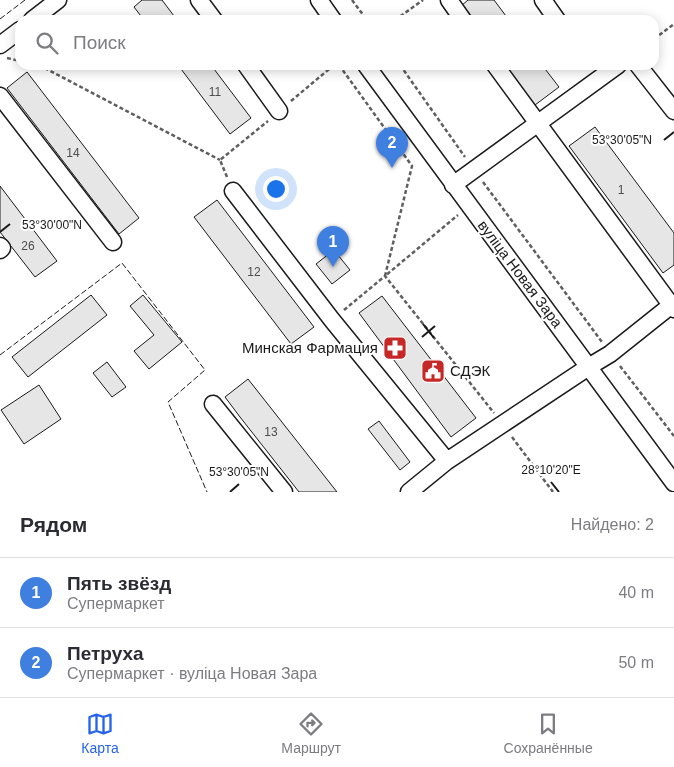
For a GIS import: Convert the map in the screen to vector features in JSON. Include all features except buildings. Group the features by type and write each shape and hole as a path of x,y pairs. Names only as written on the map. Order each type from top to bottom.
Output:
{"street":[{"path":"38,15 58,0"},
{"path":"199,0 210,15"},
{"path":"319,0 330,15"},
{"path":"449,0 460,15"},
{"path":"543,0 554,15"},
{"path":"0,45 15,34"},
{"path":"250,70 280,111"},
{"name":"вуліца Новая Зара","path":"370,70 453,185 590,366 674,483"},
{"path":"409,492 447,462 610,354 673,306 500,70"},
{"path":"642,70 674,111"},
{"path":"453,185 537,122 595,72"},
{"path":"0,96 113,242"},
{"path":"233,191 332,320 447,462"},
{"path":"0,246 2,248 0,250"},
{"path":"214,404 284,492"}],"path":[{"path":"352,0 363,15"},
{"path":"402,15 423,0"},
{"path":"659,35 674,24"},
{"path":"0,57 15,60"},
{"path":"49,70 220,160 233,191"},
{"path":"220,160 328,70"},
{"path":"343,70 412,166 385,276"},
{"path":"404,70 610,354 674,436"},
{"path":"332,320 469,206"},
{"path":"385,276 504,425 553,492"}],"fence":[{"path":"0,19 25,0"},
{"path":"0,355 122,263 205,370 168,402 207,492"}],"place":[{"name":"Петруха","path":"392,168"},
{"name":"Пять звёзд","path":"333,267"},
{"name":"Минская Фармация","path":"395,348"},
{"name":"СДЭК","path":"433,371"}]}
